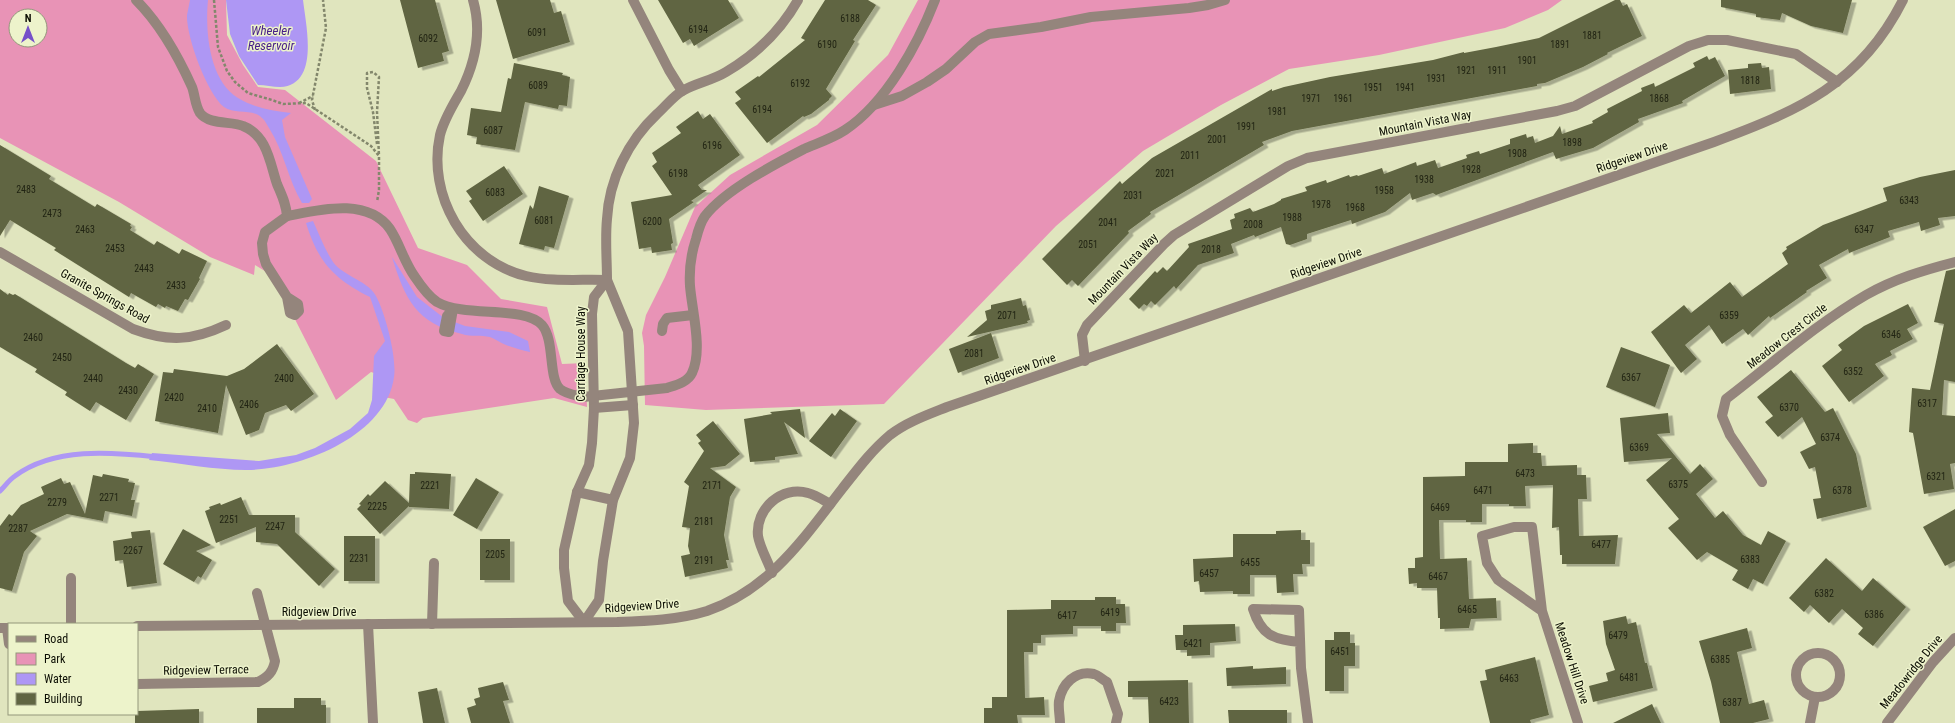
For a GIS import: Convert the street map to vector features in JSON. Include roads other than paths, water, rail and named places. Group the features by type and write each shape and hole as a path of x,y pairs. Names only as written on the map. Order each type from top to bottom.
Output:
{"street":[{"path":"136,0 161,30 192,88 197,107 201,114 212,120 246,127 250,129 261,141 270,159 277,184 286,204 287,216"},
{"path":"473,0 477,30 475,52 469,72 448,112 439,142 437,158 439,180 444,203 454,224 467,240 483,255 502,267 525,276 549,279 607,280"},
{"path":"633,0 669,70 682,91"},
{"path":"584,622 599,600 603,561 613,500 630,458 634,423 628,331 607,280 606,218 611,192 619,167 633,142 648,122 682,91 725,73 750,56 772,35 798,0"},
{"path":"286,297 266,264 262,243 265,232 287,216 318,210 360,210 372,213 382,220 390,230 409,269 423,288 451,314 517,314 534,318 543,326 549,340 556,382 560,388 570,394 583,397 594,396 667,388 679,384 687,379 692,373 696,355 690,286 690,264 692,250 704,218 733,192 769,168 845,130 873,105 888,86 918,39 935,0"},
{"path":"873,105 902,96 927,82 946,69 976,42 989,34 1034,28 1091,17 1189,8 1225,0"},
{"name":"Ridgeview Drive","path":"138,626 645,621 688,616 723,604 754,587 772,573 795,549 866,457 891,434 907,424 947,407 1085,361 1747,130 1805,104 1856,67 1889,26 1903,0"},
{"name":"Mountain Vista Way","path":"1085,361 1082,335 1087,325 1164,244 1174,235 1281,170 1307,158 1557,111 1575,106 1689,46 1708,40 1727,40 1796,54 1837,82"},
{"name":"Granite Springs Road","path":"0,252 133,329 151,336 171,339 189,338 210,333 226,325"},
{"name":"Meadow Crest Circle","path":"1762,482 1730,435 1722,416 1726,399 1835,315 1867,295 1896,281 1927,269 1955,262"},
{"name":"Carriage House Way","path":"584,622 568,601 564,568 568,532 577,492 589,465 592,442 594,408 594,297 607,280"},
{"path":"662,331 663,324 667,318 693,315"},
{"name":"Carriage House Way","path":"594,408 633,404"},
{"path":"772,573 758,535 759,522 764,510 772,500 782,494 794,491 808,493 830,504"},
{"path":"577,492 613,500"},
{"name":"Meadow Hill Drive","path":"1542,611 1498,580 1486,563 1482,536 1514,527 1532,527 1542,611 1578,723"},
{"path":"432,624 434,563"},
{"path":"71,578 71,623"},
{"name":"Ridgeview Terrace","path":"138,684 258,682 266,678 273,670 275,661 257,593"},
{"path":"1300,642 1283,641 1269,636 1257,621 1253,609 1299,610 1301,668 1308,723"},
{"path":"368,624 373,723"},
{"path":"5,628 8,640"},
{"name":"Meadowridge Drive","path":"1887,723 1933,662 1955,638"},
{"path":"1818,653 1832,658 1836,663 1840,677 1835,690 1822,697 1815,697 1802,691 1796,678 1799,664 1804,658 1818,653"},
{"path":"1060,723 1059,702 1064,686 1073,677 1084,674 1094,674 1107,682 1118,714 1116,723"},
{"path":"1810,723 1815,697"}],"water":[{"path":"190,0 208,0 207,26 211,54 215,67 228,90 238,98 257,107 291,113 282,120 285,137 312,199 309,203 302,203 297,194 279,146 264,120 253,113 233,111 224,107 217,100 211,90 199,64 190,36 187,15"},
{"name":"Wheeler Reservoir","path":"226,0 303,0 308,38 308,52 306,65 301,76 293,84 280,87 258,85 239,56 230,34"},
{"path":"313,221 333,262 344,272 369,287 374,292 384,315 394,359 394,377 387,398 375,417 357,433 336,446 314,456 290,464 246,470 222,469 149,460 152,453 259,461 296,455 315,448 350,429 368,413 372,400 374,356 385,341 370,297 337,276 322,259 306,223"},
{"path":"392,257 417,297 444,318 465,326 509,332 528,341 530,352 506,345 490,337 465,335 433,323 423,316 408,297"}],"waterway":[{"path":"0,491 9,481 30,467 47,460 65,456 102,453 157,457"}]}
